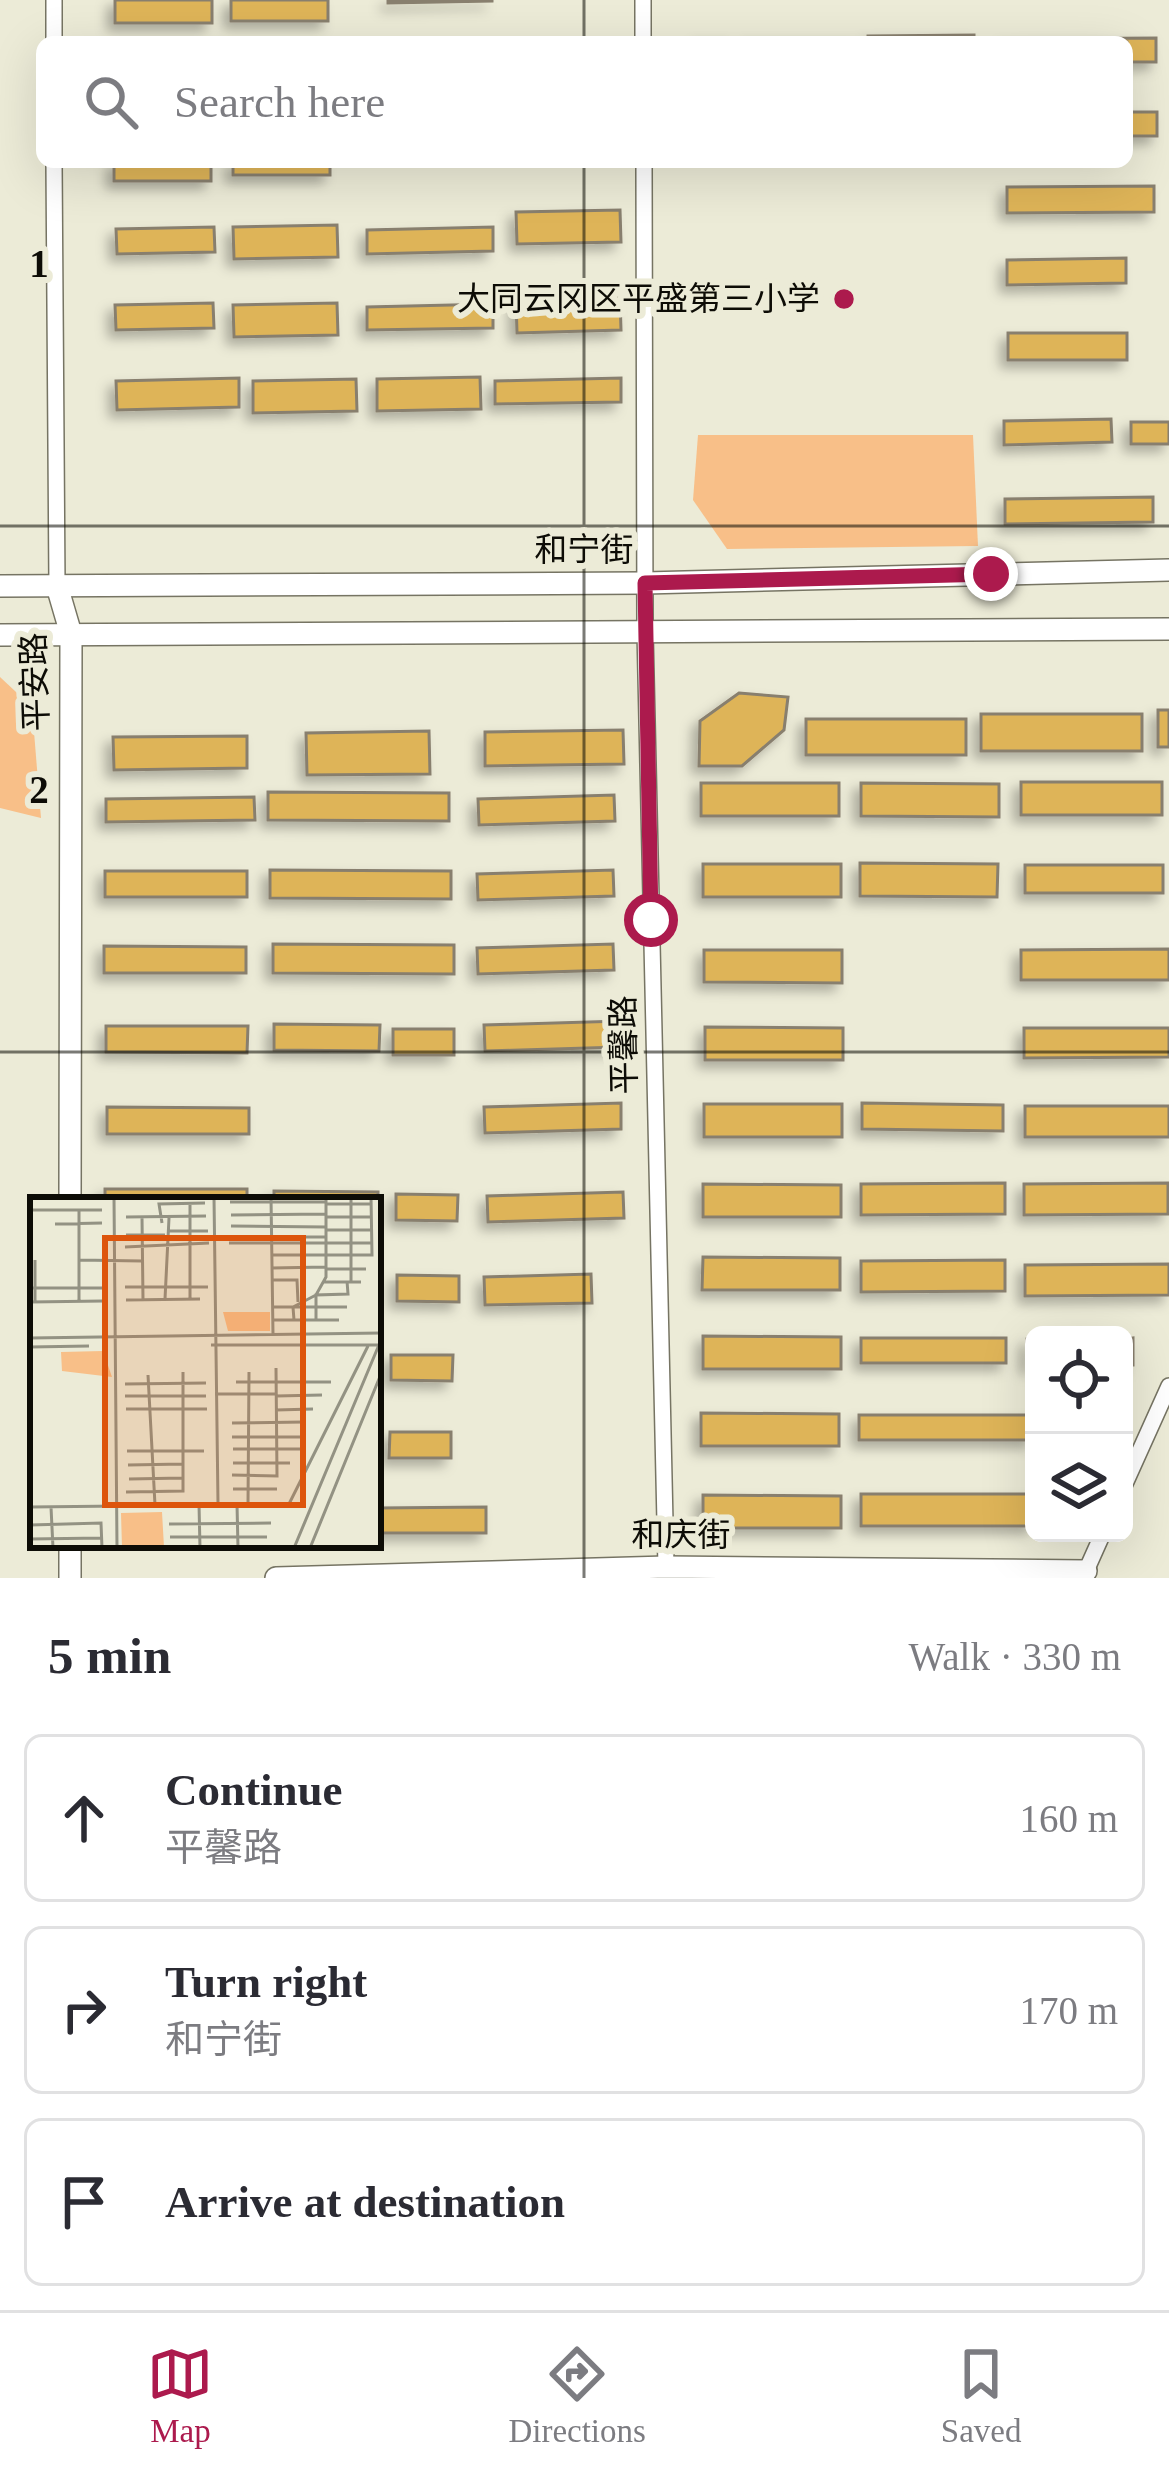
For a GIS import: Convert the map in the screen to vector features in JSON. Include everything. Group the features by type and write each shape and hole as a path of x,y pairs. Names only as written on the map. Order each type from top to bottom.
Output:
{"main road":[{"name":"和宁街","path":"0,586 645,583 1169,569"},
{"name":"平安路","path":"57,586 71,634 70,1197"},
{"path":"0,634 1169,629"},
{"name":"和庆街","path":"276,1578 665,1568 1086,1570"}],"street":[{"path":"54,0 54,36"},
{"path":"643,0 643,36"},
{"name":"平安路","path":"54,168 57,586"},
{"name":"平馨路","path":"644,168 645,631 665,1568"},
{"path":"1133,1466 1169,1386"},
{"path":"1086,1570 1099,1542"}],"shaded area":[{"path":"698,435 973,435 978,546 727,549 693,500"},
{"path":"0,677 32,707 41,818 0,808"}],"building":[{"path":"115,0 212,0 212,23 115,23"},
{"path":"231,0 328,0 328,21 231,21"},
{"path":"492,0 492,1 388,3"},
{"path":"1133,38 1156,38 1156,62 1133,62"},
{"path":"1133,112 1157,112 1157,136 1133,136"},
{"path":"114,168 211,168 211,181 114,181"},
{"path":"233,168 330,168 330,175 233,175"},
{"path":"1154,186 1154,212 1007,213 1007,187"},
{"path":"620,210 621,242 517,244 516,212"},
{"path":"337,225 338,257 234,259 233,227"},
{"path":"214,227 215,252 117,254 116,229"},
{"path":"493,227 493,251 367,254 367,230"},
{"path":"1126,258 1126,283 1007,285 1007,260"},
{"path":"620,298 621,330 517,333 516,301"},
{"path":"213,303 214,328 116,330 115,305"},
{"path":"337,303 338,335 234,337 233,305"},
{"path":"493,304 493,328 367,330 367,307"},
{"path":"1008,333 1127,333 1127,360 1008,360"},
{"path":"480,377 481,409 377,411 377,379"},
{"path":"239,378 239,407 117,410 116,381"},
{"path":"621,378 621,402 495,404 495,381"},
{"path":"356,379 357,411 253,413 253,381"},
{"path":"1111,419 1112,442 1004,445 1004,421"},
{"path":"1131,422 1169,422 1169,444 1131,444"},
{"path":"1153,497 1153,522 1005,524 1005,499"},
{"path":"739,693 788,697 784,730 742,766 699,766 700,721"},
{"path":"1158,710 1169,710 1169,747 1158,747"},
{"path":"981,714 1142,714 1142,751 981,751"},
{"path":"806,719 966,719 966,755 806,755"},
{"path":"623,730 624,764 485,766 485,732"},
{"path":"429,731 430,774 307,775 306,733"},
{"path":"247,736 247,768 114,770 113,737"},
{"path":"1021,782 1162,782 1162,815 1021,815"},
{"path":"701,783 839,783 839,816 701,816"},
{"path":"861,783 999,784 999,817 861,816"},
{"path":"268,792 449,793 449,821 268,820"},
{"path":"614,795 615,821 479,825 478,799"},
{"path":"254,797 255,820 106,822 106,799"},
{"path":"860,863 998,864 997,897 860,896"},
{"path":"703,864 841,864 841,897 703,897"},
{"path":"1025,865 1163,865 1163,893 1025,893"},
{"path":"270,870 451,871 451,899 270,898"},
{"path":"613,870 614,896 478,900 477,874"},
{"path":"105,871 247,871 247,897 105,897"},
{"path":"273,944 454,945 454,974 273,973"},
{"path":"613,944 614,970 478,974 477,948"},
{"path":"104,946 246,947 246,973 104,973"},
{"path":"1169,949 1169,980 1021,980 1021,950"},
{"path":"704,950 842,950 842,983 704,982"},
{"path":"621,1021 621,1047 485,1051 484,1025"},
{"path":"274,1024 380,1025 379,1051 274,1050"},
{"path":"106,1026 248,1026 247,1053 106,1052"},
{"path":"705,1027 843,1028 843,1060 705,1060"},
{"path":"1024,1028 1169,1028 1169,1057 1024,1058"},
{"path":"393,1029 454,1029 454,1055 393,1055"},
{"path":"621,1103 621,1129 485,1133 484,1107"},
{"path":"862,1103 1003,1105 1003,1131 862,1129"},
{"path":"704,1104 842,1104 842,1137 704,1137"},
{"path":"1025,1106 1169,1106 1169,1137 1025,1137"},
{"path":"107,1107 249,1108 249,1134 107,1134"},
{"path":"1005,1183 1005,1214 861,1215 861,1184"},
{"path":"1168,1183 1168,1214 1024,1215 1024,1184"},
{"path":"703,1184 841,1185 841,1217 703,1217"},
{"path":"105,1189 247,1189 247,1197 105,1197"},
{"path":"274,1191 378,1192 378,1197 274,1197"},
{"path":"623,1192 624,1218 488,1222 487,1196"},
{"path":"396,1194 458,1195 457,1221 396,1220"},
{"path":"703,1257 840,1258 840,1290 702,1290"},
{"path":"1005,1260 1005,1291 861,1292 861,1261"},
{"path":"1169,1264 1169,1295 1025,1296 1025,1265"},
{"path":"591,1274 592,1303 485,1305 484,1277"},
{"path":"397,1275 459,1276 459,1302 397,1301"},
{"path":"703,1336 841,1337 841,1369 703,1369"},
{"path":"861,1338 1006,1338 1006,1363 861,1363"},
{"path":"391,1355 453,1355 452,1381 391,1380"},
{"path":"701,1413 839,1414 839,1446 701,1446"},
{"path":"859,1415 1025,1415 1025,1440 859,1440"},
{"path":"390,1432 451,1432 451,1458 389,1458"},
{"path":"861,1494 1025,1494 1025,1526 861,1526"},
{"path":"703,1495 841,1496 841,1528 703,1528"},
{"path":"486,1507 486,1533 381,1533 381,1508"}],"place":[{"name":"大同云冈区平盛第三小学","path":"844,299"}],"route":[{"path":"651,920 645,583 991,574"}]}
